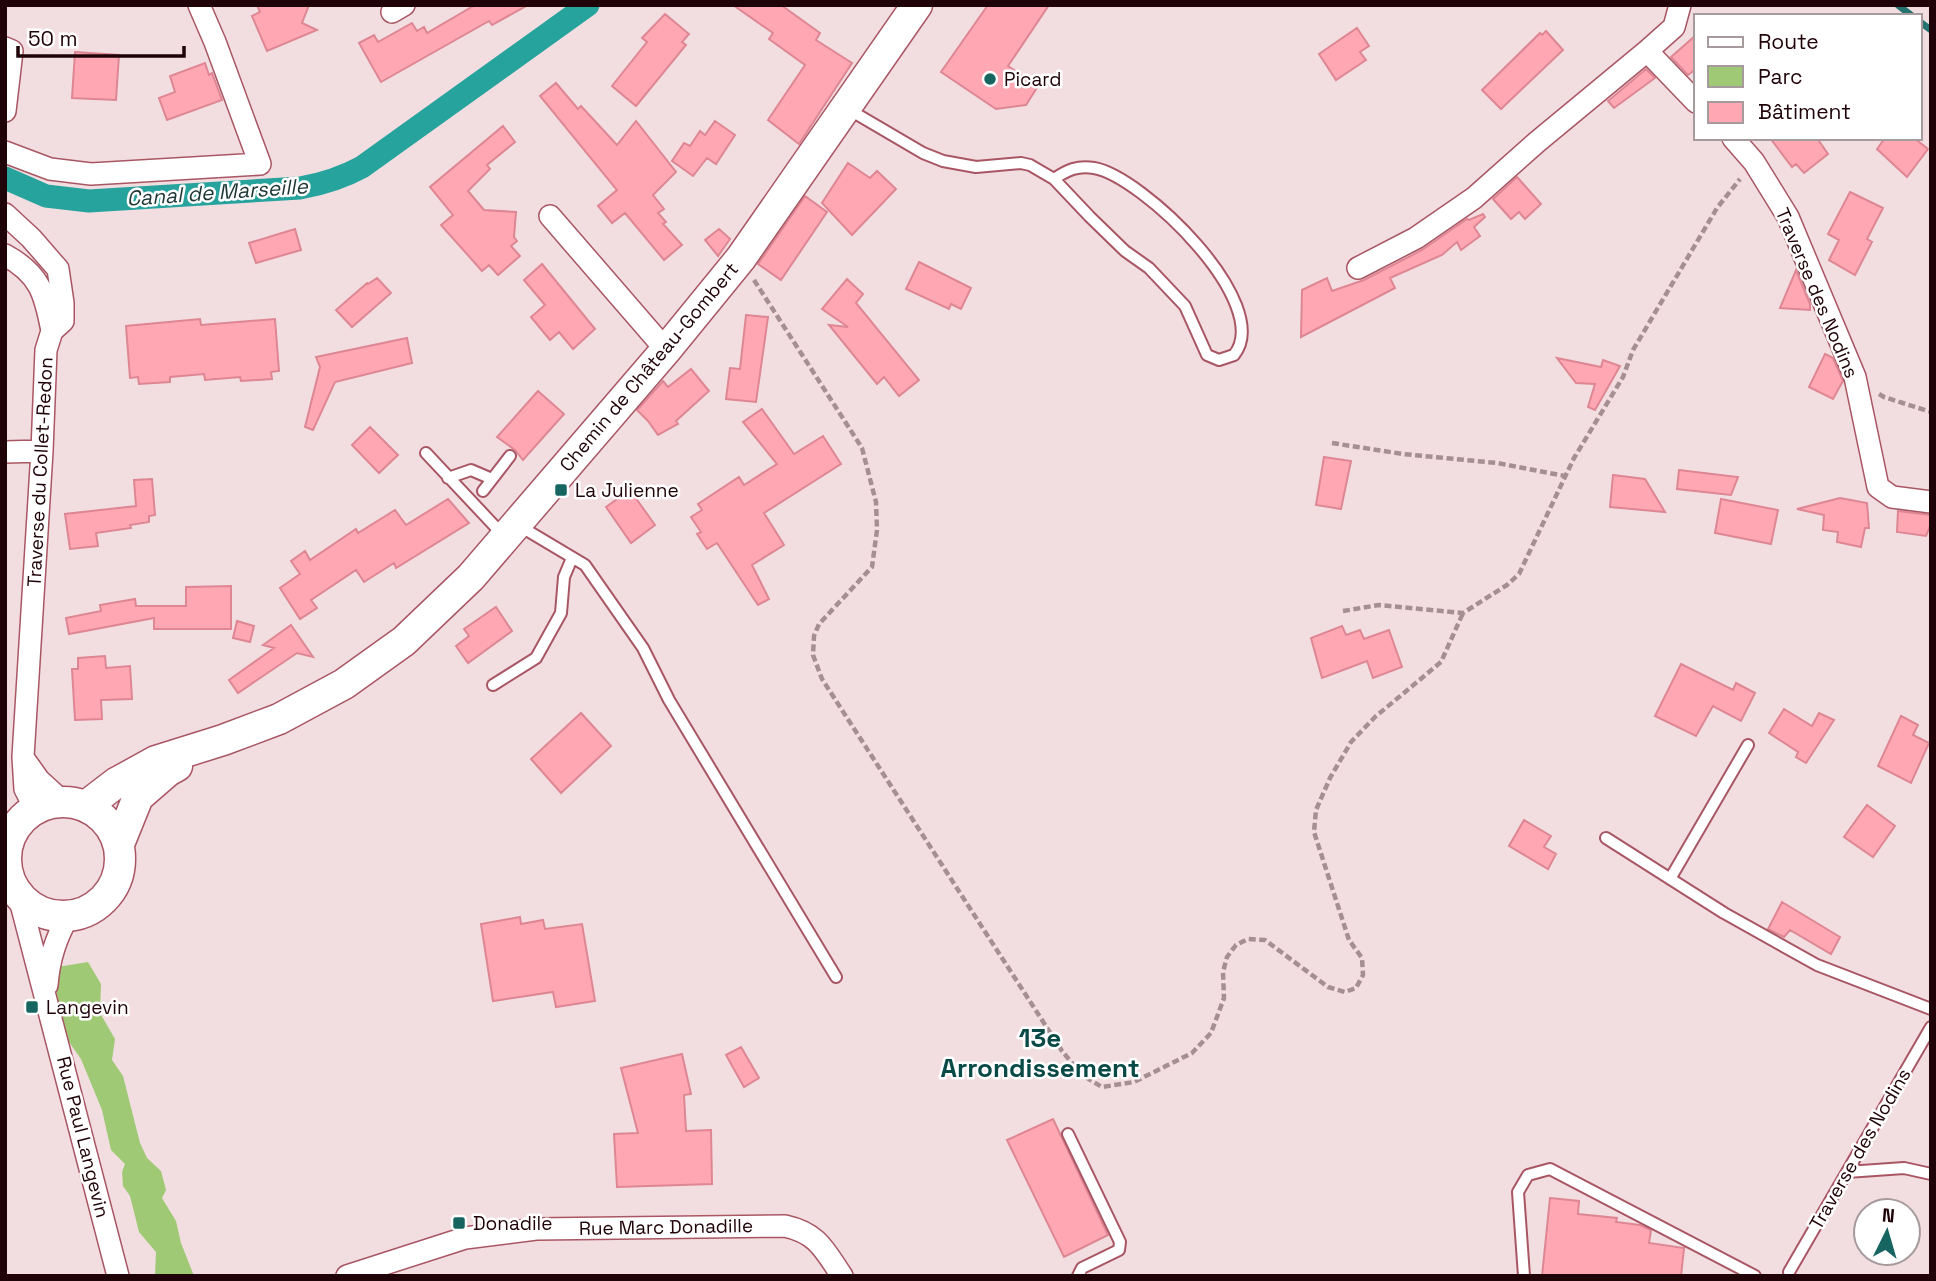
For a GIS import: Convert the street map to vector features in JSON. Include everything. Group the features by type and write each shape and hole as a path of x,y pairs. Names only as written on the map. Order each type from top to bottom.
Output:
{"street":[{"path":"5,152 50,169 91,174 260,164 199,5"},
{"name":"Chemin de Château-Gombert","path":"41,813 116,783 156,761 279,719 344,684 404,641 471,577 741,258 916,5"},
{"path":"1357,268 1416,238 1474,198 1674,27 1680,5"},
{"path":"5,48 12,51 5,111"},
{"path":"1647,51 1694,99"},
{"name":"Traverse des Nodins","path":"1735,140 1754,162 1788,218 1855,377 1878,487 1892,497 1931,502"},
{"name":"Traverse du Collet-Redon","path":"5,214 58,269 63,303 63,321 52,331 46,350 23,757 38,780 41,813"},
{"path":"550,216 666,349"},
{"path":"5,255 29,270 45,296 52,331"},
{"path":"5,452 42,451"},
{"name":"Chemin de Château-Gombert","path":"119,844 138,797 168,771 223,740"},
{"path":"41,813 107,821 119,844 120,869 110,892 91,909 68,916 44,913 20,900 6,866 7,844 41,813"},
{"name":"Rue Paul Langevin","path":"20,900 118,1276"},
{"name":"Rue Paul Langevin","path":"46,997 48,965 53,946 68,916"},
{"name":"Rue Marc Donadille","path":"347,1276 465,1238 536,1229 785,1226 804,1230 820,1243 842,1276"}],"lane":[{"path":"846,108 923,153 943,160 976,167 1021,163 1030,165 1054,179 1125,251 1149,268 1185,306 1208,355 1219,360 1234,355 1241,342 1241,333 1232,295 1214,265 1183,229 1126,182 1108,172 1083,167 1067,170 1054,179"},
{"path":"426,453 447,478 510,530 585,565 643,648 669,699 836,977"},
{"path":"483,491 510,456"},
{"path":"447,478 471,470 492,479"},
{"path":"493,685 537,658 561,612 564,577 572,558"},
{"path":"1670,879 1748,745"},
{"path":"1606,838 1724,914 1817,965 1931,1009"},
{"name":"Traverse des Nodins","path":"1789,1272 1931,1027"},
{"path":"1068,1133 1120,1242 1119,1251 1082,1268 1078,1276"},
{"path":"1847,1172 1904,1168 1931,1174"},
{"path":"1524,1276 1518,1192 1528,1175 1550,1169 1755,1276"}],"path":[{"path":"741,258 862,448 876,502 877,530 872,567 819,624 814,636 813,654 822,679 1062,1051 1082,1075 1102,1087 1134,1083 1192,1053 1211,1033 1224,998 1223,972 1227,957 1236,945 1248,939 1265,940 1328,987 1345,992 1356,988 1363,975 1362,958 1349,940 1314,832 1315,810 1330,778 1351,742 1374,717 1441,662 1463,612 1507,585 1519,574 1573,458 1623,377 1633,350 1717,208 1754,162"},
{"path":"1855,377 1884,397 1931,412"},
{"path":"1332,443 1403,454 1497,463 1565,476"},
{"path":"1343,611 1379,605 1463,612"}],"green space":[{"path":"88,962 101,984 100,1013 115,1039 112,1060 123,1076 140,1143 147,1158 161,1171 166,1190 162,1198 176,1221 194,1276 155,1275 156,1252 139,1232 130,1196 123,1186 122,1172 125,1164 111,1150 102,1110 81,1059 69,1042 55,984 57,967"}],"building":[{"path":"257,5 309,5 302,23 317,30 267,51 252,16 260,12"},
{"path":"475,5 528,5 492,25 489,21 381,82 359,43 374,35 378,42 412,23 417,31 424,27 427,33"},
{"path":"733,5 781,5 820,33 816,40 852,63 799,144 768,120 805,65 769,39 773,33"},
{"path":"988,5 1049,5 1008,66 1038,86 1026,105 996,109 941,72"},
{"path":"665,14 689,34 682,42 686,45 636,106 612,86 647,42 642,38"},
{"path":"1357,28 1369,46 1360,52 1366,60 1336,80 1319,54"},
{"path":"1546,31 1563,50 1501,109 1482,90 1540,33 1542,35"},
{"path":"1694,37 1694,70 1688,75 1671,57"},
{"path":"75,52 119,55 116,100 72,98"},
{"path":"205,63 209,75 212,73 222,100 167,120 159,98 175,92 170,76"},
{"path":"1646,69 1655,78 1614,108 1608,101"},
{"path":"556,83 578,109 581,106 617,145 636,121 676,172 653,195 664,209 658,213 666,222 663,224 682,245 664,260 625,213 612,223 598,206 617,190 540,96"},
{"path":"715,121 735,135 716,164 707,158 693,176 672,161 684,143 690,146 700,131 705,135"},
{"path":"503,126 515,142 487,165 490,169 468,191 484,210 516,212 514,237 517,241 511,246 520,256 498,275 489,265 482,271 441,225 453,215 430,187"},
{"path":"1772,140 1818,140 1828,154 1804,173 1796,164 1792,167"},
{"path":"1884,140 1917,140 1928,149 1907,177 1877,149"},
{"path":"848,163 870,178 877,171 896,189 852,235 822,203"},
{"path":"1517,177 1541,204 1525,219 1519,212 1511,219 1493,199"},
{"path":"1850,192 1883,208 1867,239 1872,242 1855,275 1829,260 1839,240 1828,234"},
{"path":"805,196 827,212 781,280 758,264"},
{"path":"1483,214 1485,217 1474,227 1480,236 1461,250 1457,242 1442,255 1390,278 1395,288 1301,337 1302,290 1327,278 1332,291 1364,280 1422,250 1467,219"},
{"path":"295,229 301,250 256,263 249,243"},
{"path":"719,229 730,239 718,256 705,240"},
{"path":"919,262 971,288 961,309 951,304 949,309 906,289"},
{"path":"542,264 595,329 573,349 559,332 550,340 531,317 545,305 524,280"},
{"path":"1796,270 1810,304 1810,310 1780,308"},
{"path":"377,278 391,293 352,327 336,310 367,283"},
{"path":"847,279 863,294 856,303 919,380 899,396 884,377 877,384 829,325 848,327 822,309"},
{"path":"746,315 768,317 756,402 726,399 730,368 740,369"},
{"path":"200,319 201,325 275,319 279,371 271,372 272,379 241,381 240,377 205,380 204,374 170,377 170,382 139,384 138,377 130,378 126,326"},
{"path":"407,338 412,363 335,382 313,430 305,427 320,367 316,357"},
{"path":"1825,354 1833,358 1843,381 1833,399 1809,387"},
{"path":"1557,358 1601,367 1603,360 1620,366 1595,410 1588,407 1595,384 1576,383"},
{"path":"691,369 709,391 676,421 678,424 658,435 637,410 663,381 668,387"},
{"path":"538,391 564,414 523,460 515,450 497,437"},
{"path":"762,409 794,454 823,436 841,464 764,513 784,545 752,565 769,599 758,605 717,543 707,549 697,534 701,532 691,517 702,510 698,504 739,477 744,485 777,464 743,422"},
{"path":"370,427 398,455 379,473 352,445"},
{"path":"1324,457 1351,461 1341,509 1316,505"},
{"path":"1679,470 1738,477 1731,495 1677,489"},
{"path":"1613,475 1645,479 1665,512 1610,507"},
{"path":"152,479 155,515 149,516 149,522 130,525 131,528 96,533 98,546 70,549 65,514 136,506 134,480"},
{"path":"630,490 655,525 631,543 606,507"},
{"path":"1840,498 1867,503 1869,528 1865,528 1861,547 1837,542 1838,532 1823,530 1824,515 1797,509"},
{"path":"448,499 469,523 396,568 394,563 364,582 356,570 311,600 317,608 300,619 280,588 300,574 291,561 305,551 310,560 356,529 358,533 395,510 406,525"},
{"path":"1721,499 1778,510 1771,544 1715,533"},
{"path":"1898,511 1931,515 1926,536 1897,532"},
{"path":"231,586 231,629 154,629 154,618 69,634 66,618 101,611 100,605 135,599 136,606 186,606 186,587"},
{"path":"496,607 512,631 468,663 456,646 469,636 464,629"},
{"path":"237,621 254,626 250,642 233,638"},
{"path":"291,625 313,657 297,653 238,693 229,680 274,648 263,645"},
{"path":"1342,626 1346,635 1360,630 1364,639 1389,630 1402,667 1373,678 1367,661 1322,678 1311,638"},
{"path":"105,656 106,668 130,666 132,699 101,700 102,719 75,720 72,669 78,669 78,658"},
{"path":"1681,664 1733,690 1736,683 1755,693 1741,721 1713,706 1696,736 1655,716"},
{"path":"1784,709 1812,726 1819,713 1834,720 1806,763 1796,757 1798,752 1769,733"},
{"path":"581,713 611,746 561,793 531,759"},
{"path":"1901,716 1918,725 1913,735 1929,743 1911,783 1878,766"},
{"path":"1867,805 1895,826 1873,857 1844,837"},
{"path":"1524,820 1551,836 1544,847 1556,854 1548,869 1509,846"},
{"path":"1782,902 1840,937 1831,954 1790,930 1784,937 1768,929"},
{"path":"520,917 521,924 543,920 545,929 582,924 595,1001 556,1007 553,992 493,1001 481,924"},
{"path":"741,1047 759,1078 744,1087 726,1055"},
{"path":"682,1054 691,1094 684,1095 686,1131 711,1130 712,1184 617,1187 614,1134 638,1133 621,1068"},
{"path":"1053,1119 1108,1235 1064,1257 1007,1140"},
{"path":"1550,1198 1579,1201 1578,1214 1617,1218 1616,1222 1640,1225 1651,1230 1649,1243 1684,1248 1681,1276 1542,1276"}],"waterway":[{"name":"Canal de Marseille","path":"5,178 46,196 89,201 300,188 324,182 362,167 588,5"},
{"path":"1898,5 1909,14"},
{"path":"1922,23 1931,30"}],"place":[{"name":"Picard","path":"990,79"},
{"name":"La Julienne","path":"561,490"},
{"name":"Langevin","path":"32,1007"},
{"name":"Donadile","path":"459,1223"}],"district":[{"name":"13e Arrondissement","path":"1040,1053"}]}
